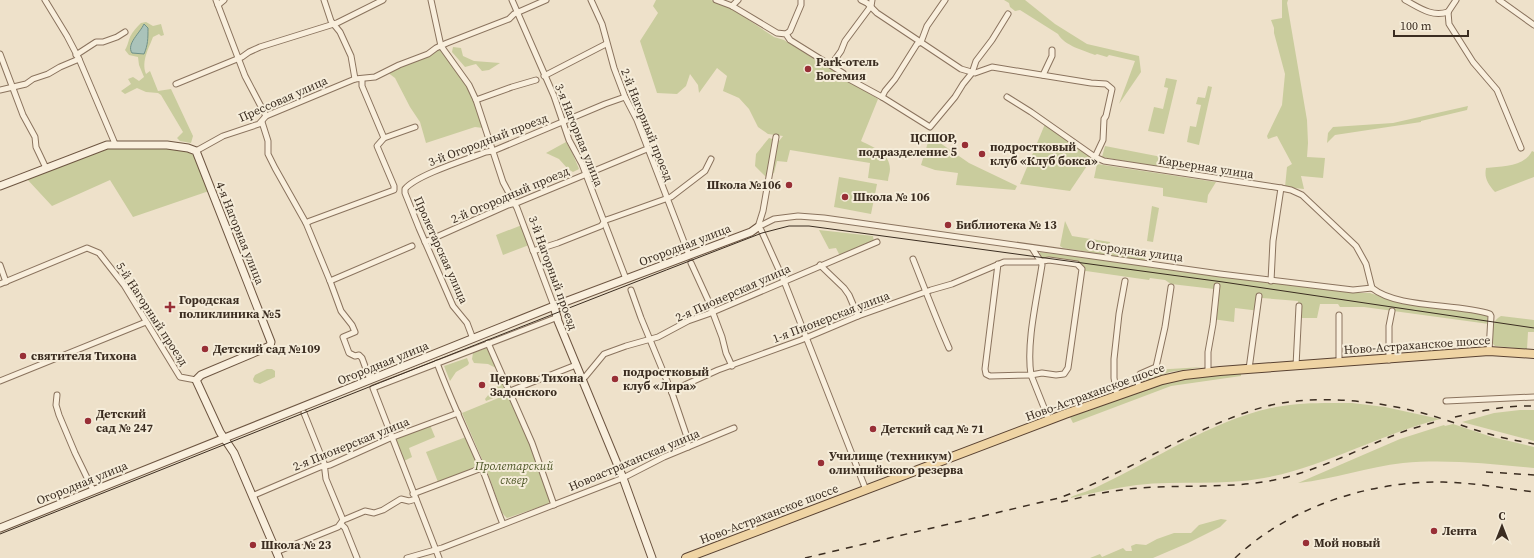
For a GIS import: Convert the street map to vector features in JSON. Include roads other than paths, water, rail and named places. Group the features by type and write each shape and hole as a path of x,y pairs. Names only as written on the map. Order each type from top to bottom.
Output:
{"main road":[{"name":"Ново-Астраханское шоссе","path":"686,558 1117,395 1173,377 1208,372 1389,360 1489,351 1534,354"}],"street":[{"path":"45,0 67,36 115,144"},
{"path":"224,0 217,2 239,58 244,76 266,116"},
{"path":"324,0 333,24 340,32 351,56 355,79 362,80 375,77 398,65 428,54 441,46 509,19 518,12 546,0"},
{"path":"176,84 239,58 260,47 333,24 383,0"},
{"name":"3-й Нагорный проезд","path":"431,0 441,46 469,85 476,100 503,182 517,208 558,317 558,321 623,478 652,558"},
{"name":"3-я Нагорная улица","path":"512,0 526,35 554,96 569,140 582,164 626,279"},
{"name":"2-й Нагорный проезд","path":"592,0 602,24 606,44 625,97 636,120 732,366"},
{"path":"716,0 732,6 777,33 786,34 790,31 802,0"},
{"path":"732,6 738,0"},
{"path":"861,0 961,69 972,73 992,67 1043,74 1091,83 1106,84 1112,89 1108,110 1104,119 1103,140 1095,157"},
{"path":"831,65 841,51 845,41 871,6 872,0"},
{"path":"882,97 917,44 921,42 927,26 945,0"},
{"path":"1405,0 1431,13 1440,15 1448,12 1456,0"},
{"path":"1499,0 1534,25"},
{"path":"1448,12 1449,24 1473,62 1497,90 1521,148"},
{"path":"786,34 790,40 831,65 852,81 882,97 930,127 955,97 972,73 976,61 992,40 1008,14"},
{"path":"0,90 26,84 33,79 48,74 77,57 96,42 103,42 125,32"},
{"path":"544,76 606,44"},
{"path":"1043,74 1052,56 1052,50"},
{"path":"0,54 23,115 35,137 36,147 46,168"},
{"name":"Прессовая улица","path":"196,151 223,136 259,124 266,116 355,79"},
{"path":"362,80 362,86 384,138"},
{"path":"476,100 536,80"},
{"name":"3-й Огородный проезд","path":"405,189 409,184 423,176 486,152 493,151 604,104 625,97"},
{"name":"Карьерная улица","path":"1007,97 1104,162 1282,188 1302,195 1356,246 1366,264 1372,288"},
{"path":"262,122 268,141 268,154 306,223 341,311 356,332 343,337 349,353 355,356 359,355 362,358 370,380"},
{"path":"306,223 394,190 394,186 377,146 384,138 415,127"},
{"path":"776,137 763,211 758,227 761,230 784,281 866,490"},
{"path":"0,186 115,144 167,145 188,148 196,151"},
{"name":"2-й Огородный проезд","path":"425,242 514,203 647,149"},
{"name":"4-я Нагорная улица","path":"196,151 270,337 270,346 201,375 196,380"},
{"path":"533,251 558,244 602,226 606,220 667,199 705,171 711,158"},
{"path":"1271,280 1273,241 1282,188"},
{"name":"Пролетарская улица","path":"405,189 405,193 425,242 453,306 467,323 473,339"},
{"path":"763,211 774,219"},
{"name":"Огородная улица","path":"0,528 554,306 626,279 690,259 751,232 774,219 798,216 824,218 1271,280 1353,290 1372,288 1379,293 1409,301 1490,314 1489,351"},
{"name":"2-я Пионерская улица","path":"581,379 585,377 604,354 658,337 688,321 876,242"},
{"path":"330,281 412,246"},
{"name":"5-й Нагорный проезд","path":"6,282 83,249 87,248 98,253 119,280 180,377 196,380"},
{"path":"1032,248 1041,262 1029,360 1031,375 1050,420"},
{"path":"913,259 949,348"},
{"name":"1-я Пионерская улица","path":"672,393 678,388 718,370 806,338 858,316 952,284 1004,262 1041,262 1049,260 1078,264 1082,269 1067,371 1064,374 1056,375 1042,372 1031,375"},
{"path":"998,264 985,369 986,374 990,376 1031,375"},
{"path":"0,265 6,282 0,284"},
{"path":"820,265 849,294 858,316"},
{"path":"1117,395 1114,378 1114,359 1119,314 1125,281"},
{"path":"1208,372 1208,352 1217,286"},
{"path":"1139,388 1138,382 1140,374 1156,368 1166,321 1171,287"},
{"path":"631,290 649,339 654,347 665,380 672,393 687,437 688,447"},
{"path":"1249,369 1249,360 1259,296"},
{"path":"1296,366 1299,306"},
{"path":"1389,360 1389,326 1392,311"},
{"path":"1339,316 1339,363"},
{"path":"439,558 373,388 558,317"},
{"path":"0,381 146,322"},
{"path":"488,343 540,461 554,505"},
{"path":"437,363 446,389 482,468 503,524"},
{"path":"510,391 576,365"},
{"path":"196,380 224,438 234,452 277,555 338,527 342,522 365,511 374,513 383,510 402,499 409,501 482,468"},
{"path":"57,395 56,405 59,415 93,490"},
{"path":"1446,401 1534,397"},
{"path":"304,413 325,466 326,479 357,558"},
{"name":"2-я Пионерская улица","path":"252,496 392,438 458,413"},
{"name":"Новоастраханская улица","path":"407,558 436,549 623,478 664,457 734,428"}],"water":[{"path":"144,24 148,28 148,41 144,54 132,53 132,42"}],"tram line":[{"path":"0,534 666,270 762,233 789,226 809,226 1223,282 1534,328"}],"railway":[{"path":"805,558 1059,498 1100,481 1221,422 1276,404 1295,401 1351,401 1408,409 1476,430 1534,444"},
{"path":"1455,417 1504,407 1534,406"},
{"path":"1061,502 1129,489 1248,484 1280,479 1332,462 1402,432 1435,422"},
{"path":"1486,472 1534,475"},
{"path":"1235,558 1256,540 1280,524 1305,511 1332,500 1359,492 1387,486 1443,482 1534,492"}],"place":[{"name":"Park-отель Богемия","path":"808,69"},
{"name":"ЦСШОР, подразделение 5","path":"965,145"},
{"name":"подростковый клуб «Клуб бокса»","path":"982,154"},
{"name":"Школа №106","path":"789,185"},
{"name":"Школа № 106","path":"845,197"},
{"name":"Библиотека № 13","path":"948,225"},
{"name":"Городская поликлиника №5","path":"170,307"},
{"name":"Детский сад №109","path":"205,349"},
{"name":"святителя Тихона","path":"23,356"},
{"name":"подростковый клуб «Лира»","path":"615,379"},
{"name":"Церковь Тихона Задонского","path":"482,385"},
{"name":"Детский сад № 247","path":"88,421"},
{"name":"Детский сад № 71","path":"873,429"},
{"name":"Училище (техникум) олимпийского резерва","path":"821,463"},
{"name":"Лента","path":"1434,531"},
{"name":"Мой новый","path":"1306,543"},
{"name":"Школа № 23","path":"253,545"}],"park label":[{"name":"Пролетарский сквер","path":"514,473"}]}
